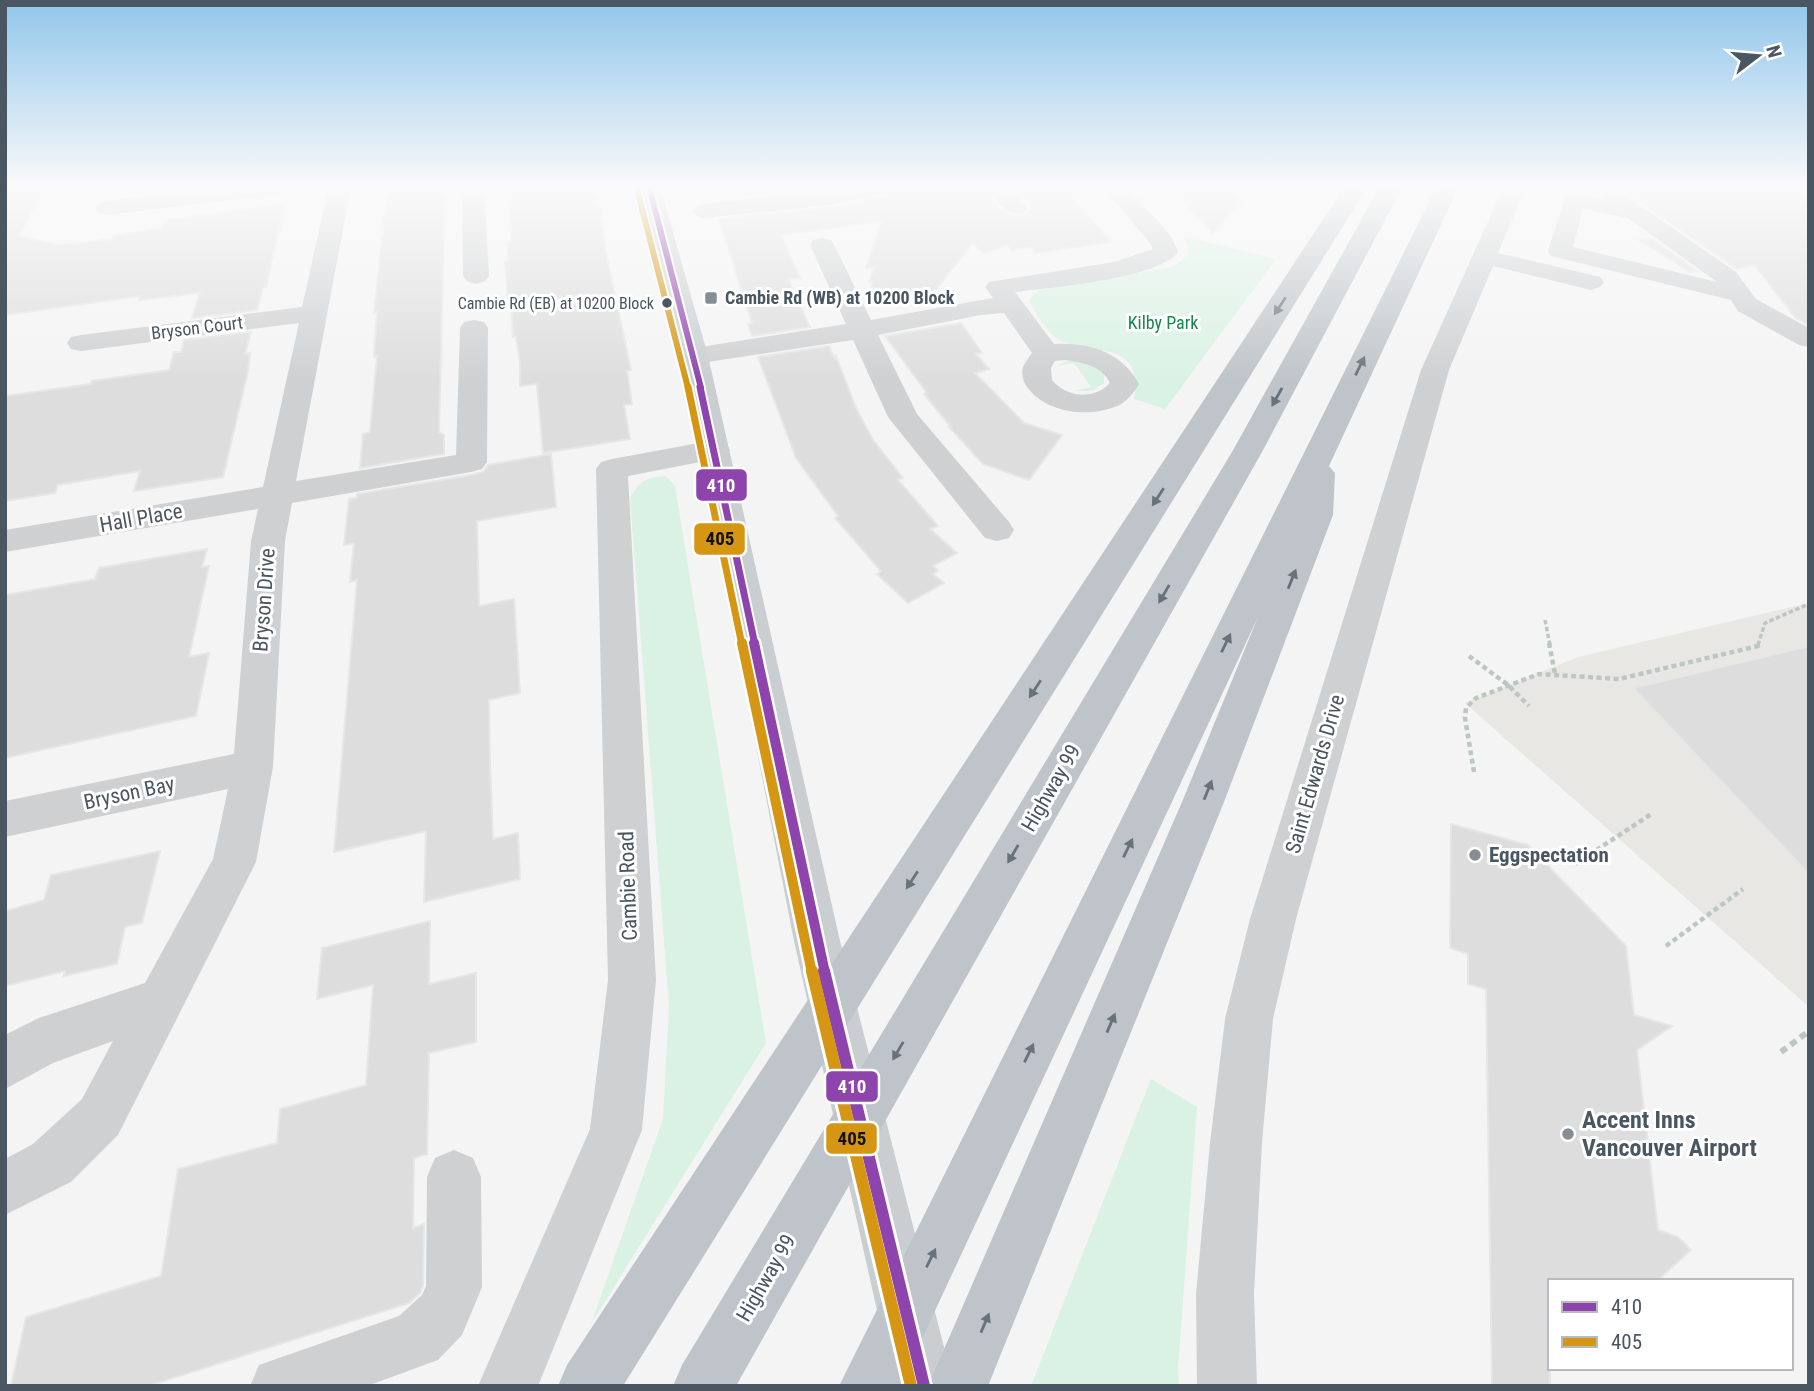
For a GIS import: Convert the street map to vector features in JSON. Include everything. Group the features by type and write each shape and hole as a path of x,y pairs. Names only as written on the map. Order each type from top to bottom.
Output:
{"highway":[{"path":"588,1386 1315,251"},
{"name":"Highway 99","path":"703,1386 1247,452 1357,251"},
{"path":"869,1386 1417,251"},
{"path":"958,1386 1203,802 1318,514 1320,450"}],"main road":[{"path":"666,251 715,450 817,941 924,1386"}],"street":[{"name":"Bryson Drive","path":"5,1188 52,1163 100,1117 234,862 253,767 268,541 327,251"},
{"path":"476,251 477,276"},
{"path":"825,251 903,417 997,530"},
{"path":"1046,353 998,287 1138,265 1161,257 1166,251"},
{"name":"Saint Edwards Drive","path":"1227,1386 1225,1294 1236,1143 1249,1019 1294,842 1435,370 1487,251"},
{"path":"1560,251 1743,300 1809,339"},
{"path":"1689,251 1727,277 1743,300"},
{"path":"1484,257 1702,309 1743,300"},
{"path":"694,356 1010,304"},
{"name":"Bryson Court","path":"81,343 314,313"},
{"name":"Hall Place","path":"5,541 471,462 474,328"},
{"name":"Cambie Road","path":"508,1386 616,1130 632,980 612,469 715,450"},
{"name":"Bryson Bay","path":"5,819 253,767"},
{"path":"5,1064 39,1043 160,1001"},
{"path":"280,1386 417,1339 442,1315 454,1287 454,1177"}],"path":[{"path":"1474,772 1466,730 1466,708 1476,698 1539,674 1619,679 1758,646 1765,623 1809,604"},
{"path":"1545,620 1555,674"},
{"path":"1469,656 1508,685 1529,706"},
{"path":"1574,864 1653,813"},
{"path":"1666,946 1743,889"},
{"path":"1781,1052 1809,1031"}],"shaded area":[{"path":"1809,603 1809,1007 1465,703 1578,657"}],"green space":[{"name":"Kilby Park","path":"1188,251 1243,251 1276,259 1165,409 1134,399 1135,379 1131,365 1122,357 1068,344 1056,338 1048,331 1030,303 1030,298 1039,290 1173,267 1188,255"},
{"path":"1067,361 1082,361 1104,372 1104,383 1092,391 1074,391 1091,387 1074,363 1057,366"},
{"path":"666,476 675,486 766,1043 591,1324 663,1119 669,1006 630,498 644,481"},
{"path":"1151,1079 1197,1107 1179,1386 1031,1386"}],"building":[{"path":"5,251 274,251 266,287 263,288 257,310 192,318 200,293 139,300 141,296 5,315"},
{"path":"381,251 443,251 439,432 444,435 444,454 360,468 363,434 370,432 377,356 374,357 377,312 374,313"},
{"path":"508,251 606,251 631,370 627,371 632,404 624,405 630,439 543,453 537,384 520,386 520,363 516,337 513,337 511,303 508,304 505,262 508,262"},
{"path":"729,251 788,251 800,278 788,279 810,327 752,336 748,324 752,323"},
{"path":"872,251 967,251 934,292 871,288 872,283 869,282 874,267 866,268"},
{"path":"1656,251 1669,251 1697,271 1690,272"},
{"path":"1711,251 1809,251 1809,325 1796,318 1754,265 1737,269"},
{"path":"961,323 982,353 976,354 989,369 975,373 1024,423 1062,435 1029,480 983,464 949,427 885,336"},
{"path":"251,332 245,354 250,353 248,371 223,477 134,491 140,471 58,485 55,493 5,501 5,396 169,370 174,352 181,352 184,340"},
{"path":"829,346 835,359 836,356 856,408 873,440 903,478 898,480 938,526 930,529 957,553 933,566 938,571 933,574 944,583 908,603 877,574 881,571 835,518 838,516 796,458 758,357"},
{"path":"551,454 556,507 477,521 479,606 514,599 520,693 489,700 490,763 493,839 518,833 520,879 424,902 426,831 334,852 357,580 350,582 354,543 344,545 349,499 357,498 357,494 472,475 483,472 488,465"},
{"path":"207,549 202,567 209,566 189,657 209,653 196,716 5,758 5,595 95,579 99,568"},
{"path":"1809,646 1809,874 1633,688"},
{"name":"Accent Inns Vancouver Airport","path":"1451,824 1528,845 1626,946 1634,1015 1672,1026 1637,1050 1658,1230 1678,1237 1691,1250 1659,1279 1548,1279 1550,1386 1492,1386 1486,989 1468,984 1468,954 1450,948"},
{"path":"160,851 142,923 125,927 117,964 64,976 65,971 5,986 5,911 44,900 51,875"},
{"path":"430,921 429,984 476,973 476,1042 429,1053 427,1154 414,1158 413,1228 424,1224 423,1285 420,1293 409,1303 148,1386 11,1386 26,1317 161,1276 178,1169 277,1143 280,1109 366,1085 373,985 317,999 322,948"}],"transit line":[{"name":"405","path":"653,251 682,359 805,944 911,1386"},
{"name":"410","path":"666,251 694,356 817,941 924,1386"}],"place":[{"name":"Cambie Rd (WB) at 10200 Block","path":"711,298"},
{"name":"Cambie Rd (EB) at 10200 Block","path":"667,303"},
{"name":"Eggspectation","path":"1475,855"},
{"name":"Accent Inns Vancouver Airport","path":"1568,1134"}]}
